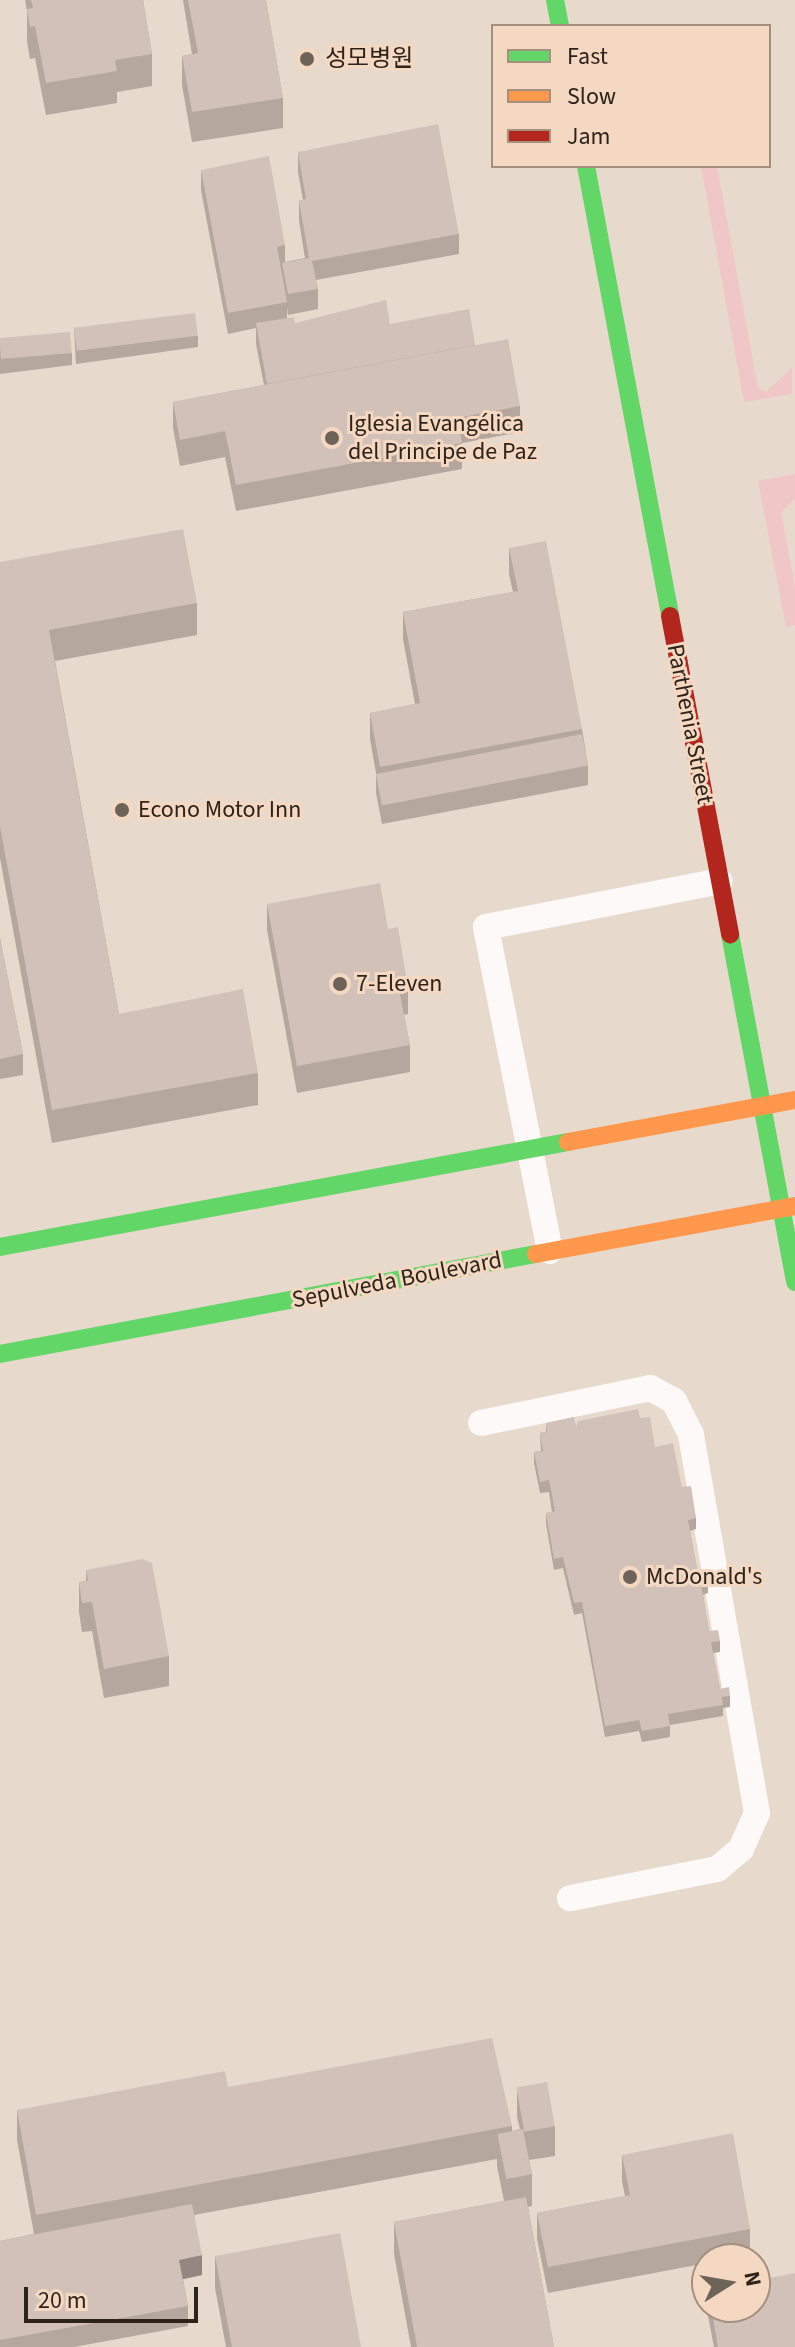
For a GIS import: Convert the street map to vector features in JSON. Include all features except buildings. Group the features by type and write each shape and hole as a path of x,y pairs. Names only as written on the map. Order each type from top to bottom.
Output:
{"main road":[{"path":"555,0 560,24"},
{"name":"Parthenia Street","path":"586,168 763,1106 788,1207 795,1282"},
{"path":"0,1247 795,1100"},
{"name":"Sepulveda Boulevard","path":"0,1354 788,1207"}],"lane":[{"path":"550,1251 486,927 720,881"},
{"path":"481,1423 650,1388 674,1401 691,1435 757,1813 741,1849 717,1869 570,1898"}],"shaded area":[{"path":"701,168 717,168 758,388 766,392 792,368 792,394 744,402"},
{"path":"795,474 795,499 781,512 795,587 795,625 786,627 758,481"}],"traffic: fast":[{"path":"555,0 560,24"},
{"path":"586,168 670,616"},
{"path":"730,934 795,1282"},
{"path":"0,1247 568,1142"},
{"path":"0,1354 536,1254"}],"traffic: slow":[{"path":"568,1142 795,1100"},
{"path":"536,1254 795,1206"}],"traffic: jam":[{"path":"670,616 730,934"}],"place":[{"name":"성모병원","path":"307,59"},
{"name":"Iglesia Evangélica del Principe de Paz","path":"332,438"},
{"name":"Econo Motor Inn","path":"122,810"},
{"name":"7-Eleven","path":"340,984"},
{"name":"McDonald's","path":"630,1577"}]}
